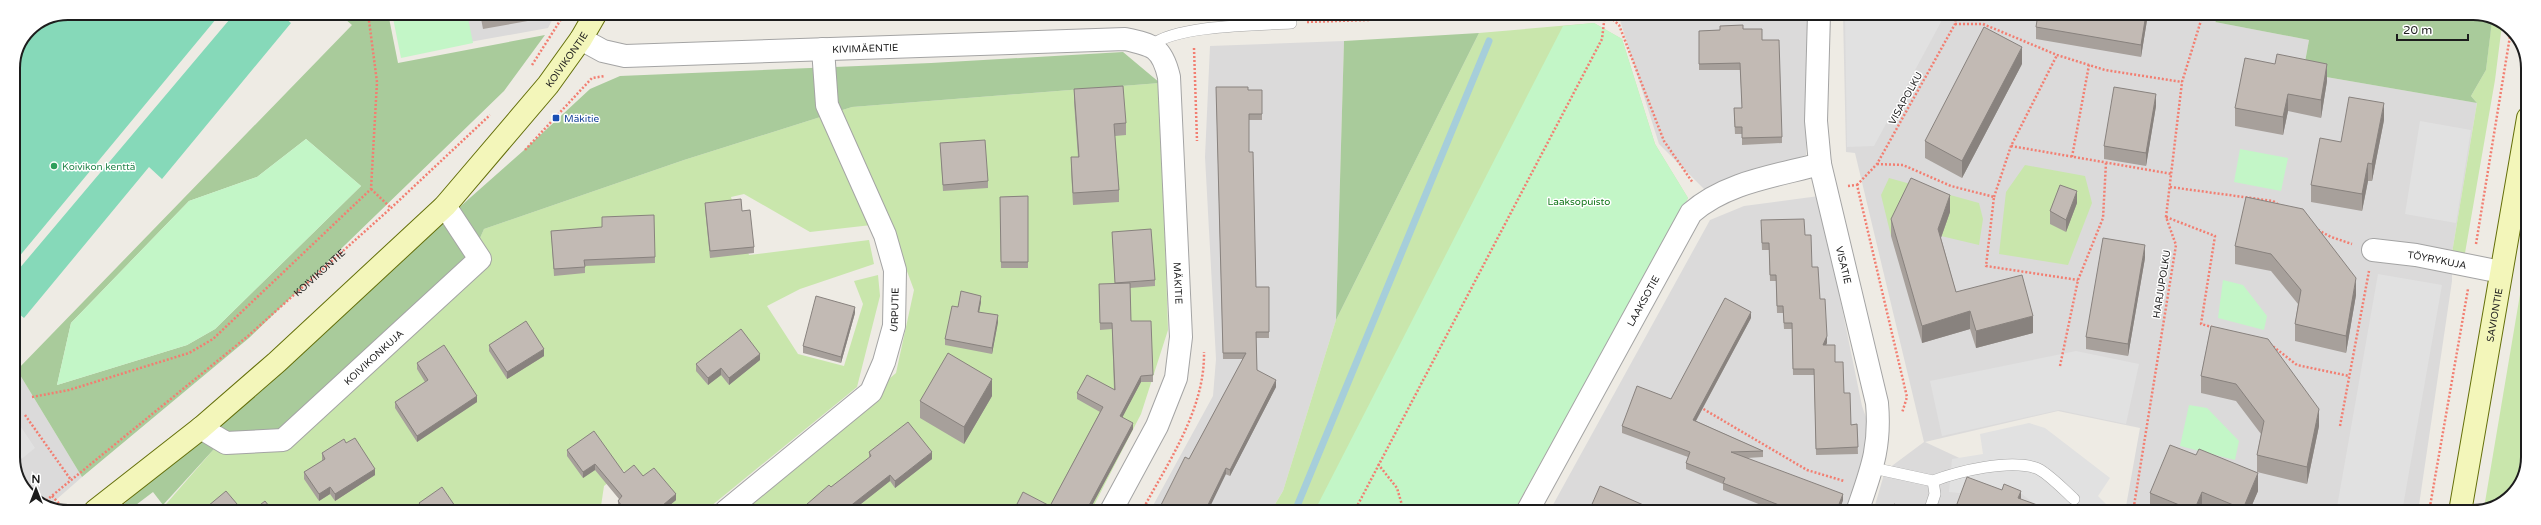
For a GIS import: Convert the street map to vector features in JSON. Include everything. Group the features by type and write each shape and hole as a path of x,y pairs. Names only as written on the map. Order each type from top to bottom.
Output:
{"main road":[{"name":"KOIVIKONTIE","path":"115,504 277,362 445,206 525,113 581,39 592,20"},
{"name":"SAVIONTIE","path":"2461,505 2521,158"}],"street":[{"name":"VISATIE","path":"1820,20 1816,121 1820,164 1877,403 1880,430 1872,468 1859,505"},
{"name":"KIVIMÄENTIE","path":"581,39 603,51 625,56 708,55 823,49 1125,39 1152,45"},
{"name":"MÄKITIE","path":"1114,505 1157,426 1168,399 1176,378 1182,337 1169,77 1165,60 1152,45"},
{"name":"URPUTIE","path":"733,505 871,392 884,362 894,326 895,270 885,235 827,105 823,49"},
{"name":"LAAKSOTIE","path":"1532,505 1691,213 1705,201 1740,185 1820,164"},
{"name":"KOIVIKONKUJA","path":"201,428 226,443 283,440 294,431 480,258 445,206"},
{"name":"TÖYRYKUJA","path":"2373,250 2416,255 2501,272"}],"lane":[{"path":"1152,45 1161,38 1194,32 1291,23"},
{"path":"1872,468 1933,481 1951,474 2010,465 2037,468 2074,499"},
{"path":"1931,505 1935,494 1933,481"}],"path":[{"path":"20,401 69,390 189,353 207,342 371,189 378,82 369,20"},
{"path":"528,71 561,20"},
{"path":"1291,23 1376,20"},
{"path":"1358,505 1602,39 1605,20"},
{"path":"1613,20 1619,25 1664,140 1705,201"},
{"name":"VISAPOLKU","path":"1857,185 1877,164 1955,24 1955,20"},
{"name":"HARJUPOLKU","path":"2134,505 2176,245 2166,217 2182,82 2201,20"},
{"path":"1955,24 1983,24 2057,55 2105,70 2182,82"},
{"path":"2057,55 2011,146 1994,197 1986,266 2078,280"},
{"path":"2072,157 2089,65"},
{"path":"523,152 592,78 607,76"},
{"name":"KOIVIKONTIE","path":"47,500 248,336 392,208 495,110"},
{"path":"2011,146 2172,174"},
{"path":"2060,366 2078,280 2103,218 2106,163"},
{"path":"1877,164 1903,165 1951,186 1994,197"},
{"path":"2170,187 2274,201 2285,209"},
{"path":"371,189 392,208"},
{"path":"2166,217 2216,236 2201,324 2215,327"},
{"path":"2314,227 2330,237 2373,250 2340,426"},
{"path":"2265,340 2297,365 2349,376"},
{"path":"1696,404 1807,470 1842,480 1864,491"},
{"path":"20,410 71,480"},
{"path":"1378,464 1397,488 1402,505"},
{"path":"52,496 60,504"}],"shaded area":[{"path":"396,20 552,20 548,28 403,54"},
{"path":"704,20 742,20 704,21"},
{"path":"1620,20 1811,20 1806,155 1705,190 1659,144"},
{"path":"1843,20 2216,20 2215,22 2309,40 2303,73 2477,103 2452,253 2452,281 2419,505 2126,505 2140,428 2058,411 1925,442 2060,505 1875,505 1885,471 1924,442 1855,153 1846,152"},
{"path":"1845,20 1941,20 1874,146 1847,147"},
{"path":"1344,41 1336,320 1283,491 1275,505 1153,505 1213,396 1216,359 1205,157 1210,46"},
{"path":"2420,121 2471,130 2456,223 2405,214"},
{"path":"1819,196 1862,406 1870,429 1865,463 1849,505 1553,505 1710,220 1744,206"},
{"path":"2378,274 2442,285 2403,505 2337,505"},
{"path":"2076,351 2139,364 2126,424 2059,410 1942,436 1930,381"},
{"path":"20,375 82,477 53,502 44,499 26,481 20,460"},
{"path":"2029,423 2045,428 2110,478 2098,496 2107,505 2035,505 2022,494 1968,494 1949,492 1952,459 1983,454 1980,434"},
{"path":"20,426 35,448 20,460"}],"green space":[{"name":"Koivikon kenttä","path":"68,20 215,20 20,256 20,68 24,50 34,34 50,24"},
{"path":"229,20 287,20 291,23 162,179 149,167 24,318 20,315 20,268"},
{"path":"346,20 389,20 398,63 545,35 504,91 249,338 82,477 20,375 20,367 352,25","holes":["306,139 361,186 215,329 187,345 57,385 71,323 189,201 257,177"]},
{"path":"393,20 468,20 473,43 401,58"},
{"path":"682,20 704,20 704,21"},
{"path":"2217,20 2472,20 2492,24 2486,70 2471,96 2477,103 2303,73 2309,40 2215,22"},
{"name":"Laaksopuisto","path":"1594,23 1622,39 1655,144 1688,198 1517,505 1275,505 1283,491 1336,320 1479,33"},
{"name":"Laaksopuisto","path":"1594,23 1622,39 1655,144 1688,198 1517,505 1318,505 1563,26"},
{"path":"2491,24 2501,30 2495,80 2465,253 2452,253 2477,103 2471,96 2486,70"},
{"path":"1479,33 1336,320 1344,41"},
{"path":"1123,52 1160,83 852,107 684,160 484,229 470,261 278,430 214,449 163,505 153,492 136,505 123,505 523,151 590,89 620,76 931,63"},
{"path":"1160,83 1168,330 1141,414 1094,505 743,505 896,373 914,290 889,223 810,232 744,194 731,197 749,255 869,240 874,264 800,289 767,306 798,354 844,366 863,304 854,281 878,275 880,296 857,387 712,505 637,505 627,492 624,470 604,486 601,505 165,505 214,449 470,261 484,229 684,160 852,107"},
{"path":"306,139 361,186 215,329 187,345 57,385 71,323 189,201 257,177"},
{"path":"2240,149 2288,158 2281,191 2234,182"},
{"path":"2025,165 2085,176 2092,203 2068,265 1999,254 2006,192"},
{"path":"1889,178 1979,203 1983,219 1979,245 1941,236 1911,195 1891,236 1881,195"},
{"path":"2223,280 2243,285 2267,316 2264,330 2218,318"},
{"path":"2521,289 2520,466 2515,481 2511,486 2499,497 2485,503"},
{"path":"2189,405 2207,408 2239,441 2235,460 2180,446"}],"building":[{"path":"2037,20 2145,20 2141,45 2036,27"},
{"path":"1743,25 1743,29 1762,29 1762,40 1779,40 1782,137 1742,138 1742,127 1735,127 1734,108 1742,108 1740,63 1699,64 1699,31 1720,30 1720,26"},
{"path":"1984,27 2022,47 1962,161 1925,141"},
{"path":"2277,54 2327,64 2321,100 2288,94 2283,117 2235,108 2245,58 2275,64"},
{"path":"1123,86 1126,123 1114,124 1119,190 1073,193 1071,157 1079,157 1074,89"},
{"path":"1216,87 1248,87 1248,90 1262,90 1262,114 1249,114 1249,152 1253,152 1256,287 1269,287 1269,332 1256,332 1257,370 1276,380 1230,470 1226,468 1208,505 1161,505 1185,457 1189,459 1246,353 1223,353"},
{"path":"2114,87 2156,94 2146,153 2104,146"},
{"path":"2349,97 2384,103 2372,164 2368,163 2362,194 2311,185 2320,138 2341,142"},
{"path":"985,140 988,181 943,185 940,143"},
{"path":"1911,178 1950,195 1938,229 1956,292 2022,275 2033,316 1976,331 1970,311 1922,326 1891,219"},
{"path":"2060,185 2077,191 2066,220 2050,211"},
{"path":"1028,196 1028,262 1001,262 1000,197"},
{"path":"2246,197 2303,209 2356,278 2346,336 2295,324 2301,290 2271,254 2235,246"},
{"path":"741,199 742,211 750,210 754,247 710,251 705,203"},
{"path":"654,215 655,257 584,260 585,267 554,269 551,231 602,227 602,217"},
{"path":"1804,219 1805,235 1811,235 1812,267 1818,267 1820,299 1825,299 1827,336 1823,345 1835,345 1835,362 1843,362 1844,393 1850,393 1851,425 1857,424 1858,447 1816,449 1814,369 1793,369 1792,323 1784,323 1783,306 1777,306 1776,275 1770,275 1769,243 1762,243 1761,220"},
{"path":"1151,229 1155,280 1115,283 1112,232"},
{"path":"2103,238 2145,245 2128,344 2086,337"},
{"path":"1130,283 1131,321 1151,321 1153,375 1141,376 1120,416 1133,423 1089,505 1051,505 1103,407 1077,393 1087,375 1115,390 1112,323 1100,323 1099,284"},
{"path":"961,291 981,296 978,312 998,315 992,348 945,339 952,306 958,307"},
{"path":"816,296 855,307 841,357 803,346"},
{"path":"1725,298 1751,312 1693,420 1763,451 1731,452 1843,494 1839,505 1779,505 1723,483 1725,478 1686,463 1690,452 1622,426 1637,386 1671,399"},
{"path":"526,321 544,349 507,372 489,345"},
{"path":"2211,326 2268,339 2319,409 2307,467 2257,455 2264,421 2236,384 2201,376"},
{"path":"741,329 760,354 729,378 721,368 708,378 696,364"},
{"path":"444,345 477,396 417,436 395,402 428,380 417,363"},
{"path":"948,353 992,379 964,427 920,401"},
{"path":"908,422 932,452 895,481 890,475 852,505 806,505 829,485 831,487 871,456 869,452"},
{"path":"594,431 624,473 634,465 643,476 654,468 676,494 663,505 621,505 618,501 622,496 595,464 583,472 567,450"},
{"path":"355,438 375,469 335,494 330,487 319,494 304,472 325,459 322,453 344,439 346,443"},
{"path":"2170,445 2196,455 2199,449 2258,473 2245,505 2233,505 2202,492 2197,505 2179,505 2150,493"},
{"path":"1967,477 2002,490 2004,484 2021,491 2018,498 2037,505 1957,505"},
{"path":"1600,486 1643,505 1592,505"},
{"path":"442,487 454,505 420,505 419,503"},
{"path":"226,491 238,505 209,505"},
{"path":"1023,492 1048,505 1016,505"},
{"path":"265,501 268,505 260,505"}],"waterway":[{"path":"1297,505 1489,41"}],"place":[{"name":"Mäkitie","path":"556,118"},
{"name":"Koivikon kenttä","path":"54,166"}]}
